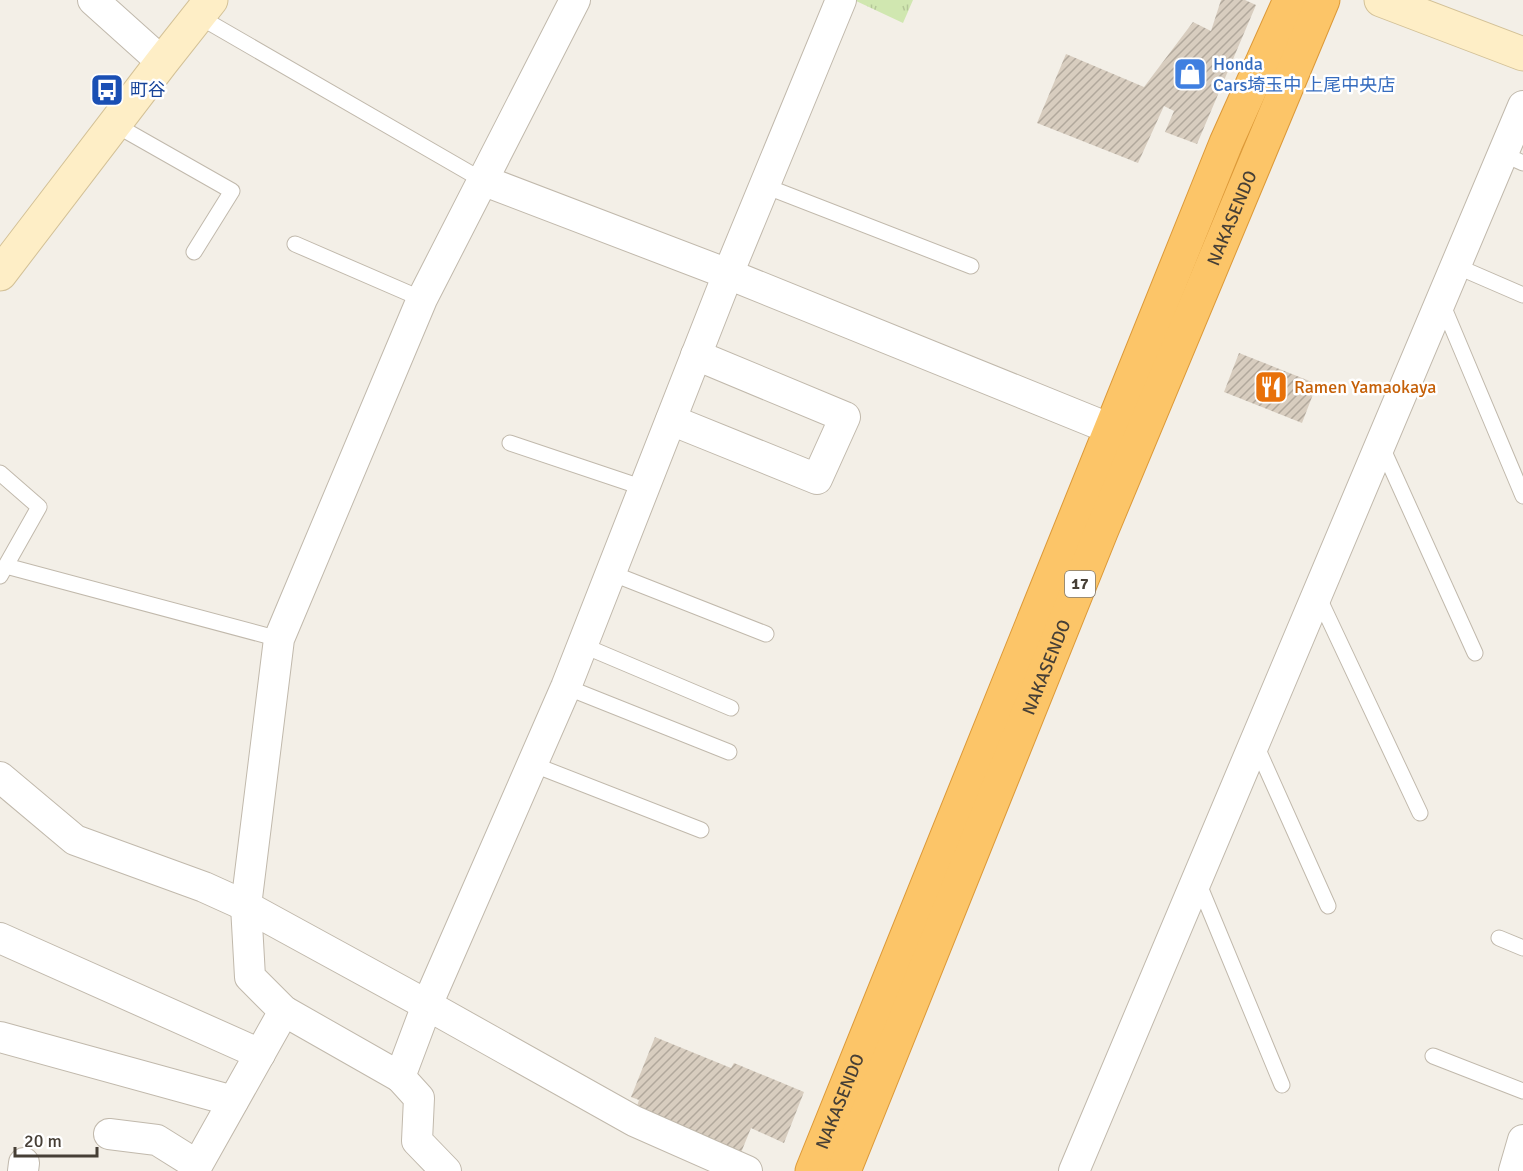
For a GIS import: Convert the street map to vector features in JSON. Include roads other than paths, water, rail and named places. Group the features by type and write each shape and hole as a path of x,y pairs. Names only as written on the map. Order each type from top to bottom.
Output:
{"highway":[{"name":"NAKASENDO","path":"812,1171 1227,143 1290,0"},
{"name":"NAKASENDO","path":"844,1171 1101,532 1323,0"}],"main road":[{"path":"1381,0 1523,54"},
{"path":"0,274 204,8"}],"street":[{"path":"93,0 162,62"},
{"path":"446,1171 417,1141 419,1098 400,1077 284,1011 250,977 246,906 279,639 422,298 575,0"},
{"path":"400,1077 427,1005 566,687 728,274 841,0"},
{"path":"1074,1171 1456,266 1513,159 1523,106"},
{"path":"482,180 728,274 1111,429"},
{"path":"671,420 817,479 845,417 696,355"},
{"path":"0,777 75,840 204,887 246,906 634,1121 747,1171"},
{"path":"0,938 260,1054"},
{"path":"109,1134 158,1140 195,1168 284,1011"},
{"path":"0,1036 233,1101"},
{"path":"1514,1171 1523,1140"}],"lane":[{"path":"204,8 482,180"},
{"path":"114,124 232,191 194,252"},
{"path":"765,186 971,266"},
{"path":"295,244 422,298"},
{"path":"1456,266 1523,296"},
{"path":"1441,301 1523,496"},
{"path":"510,443 644,488"},
{"path":"1381,444 1475,653"},
{"path":"0,473 39,507 3,571 279,639"},
{"path":"610,573 766,634"},
{"path":"1317,594 1420,813"},
{"path":"582,645 731,708"},
{"path":"566,687 729,752"},
{"path":"1255,743 1328,906"},
{"path":"532,764 701,830"},
{"path":"1197,880 1282,1085"},
{"path":"1499,938 1523,948"},
{"path":"1433,1056 1523,1091"}],"place":[{"name":"Honda Cars埼玉中 上尾中央店","path":"1190,74"},
{"name":"町谷","path":"107,90"},
{"name":"Ramen Yamaokaya","path":"1271,387"}]}
